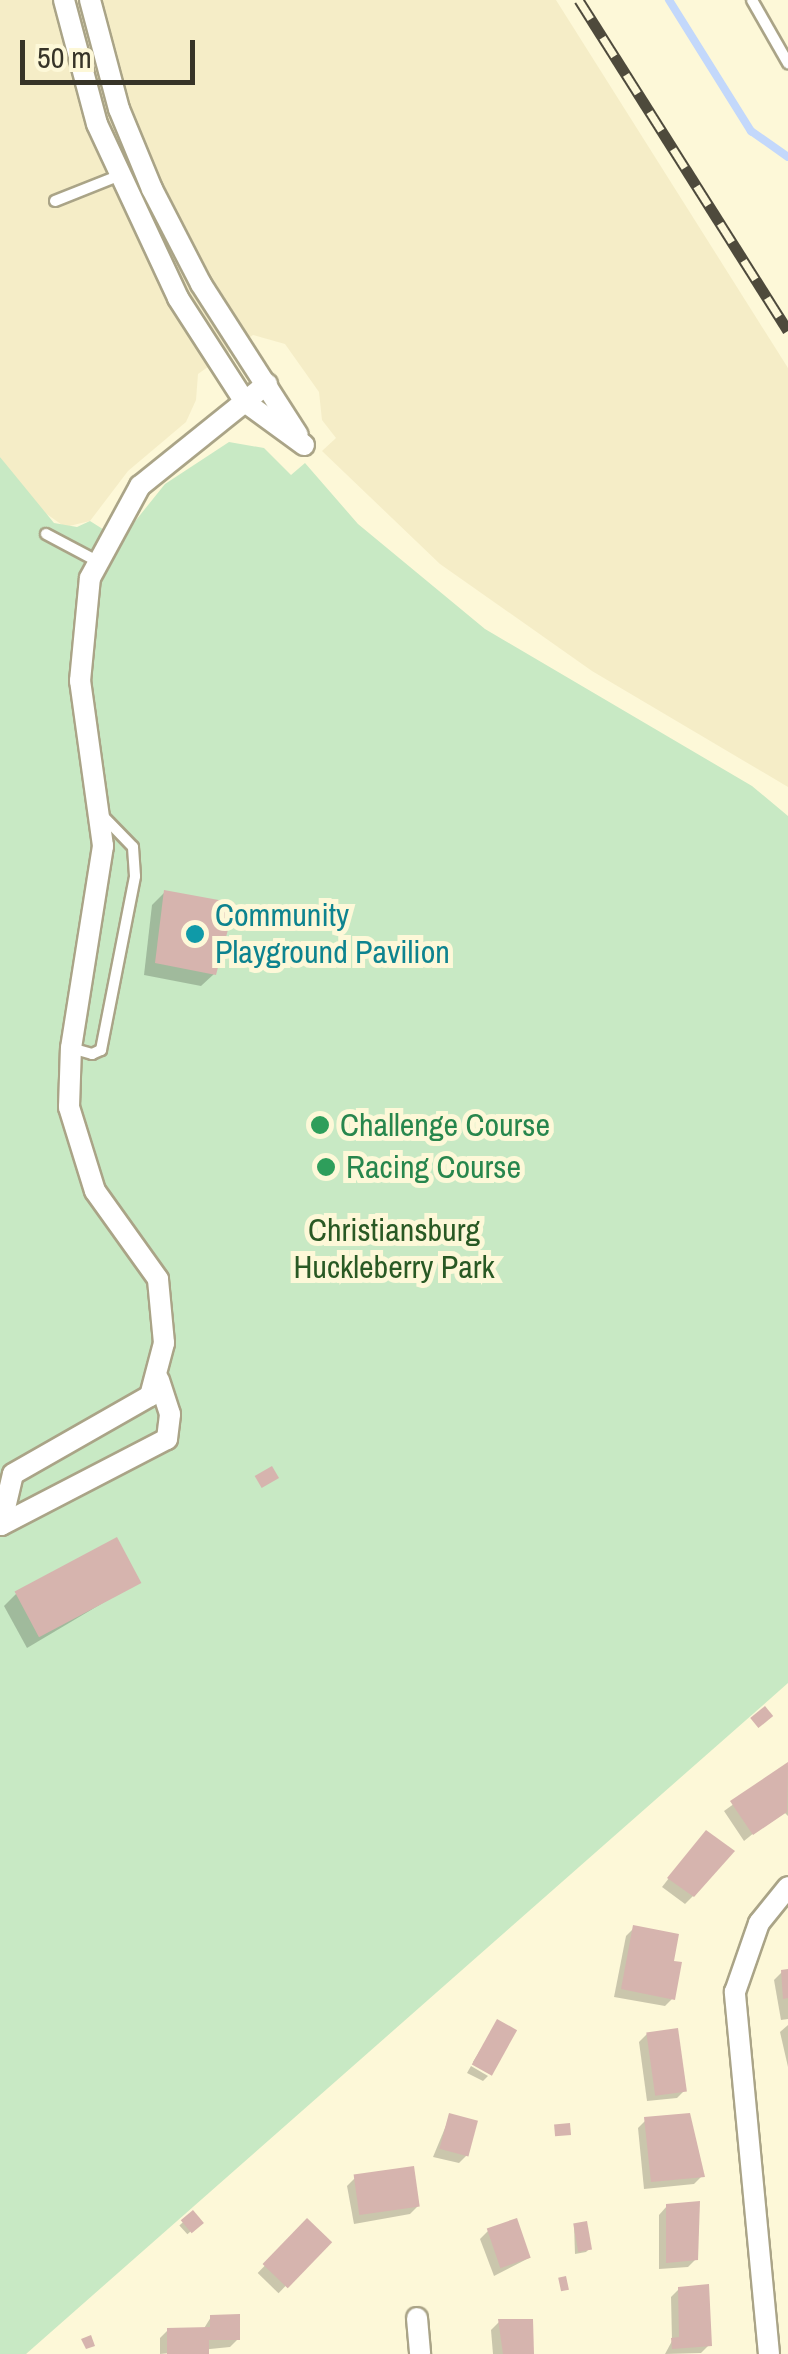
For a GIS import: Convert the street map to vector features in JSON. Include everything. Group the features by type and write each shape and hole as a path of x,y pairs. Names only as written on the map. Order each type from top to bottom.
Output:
{"street":[{"path":"64,0 118,176 178,298 245,402 304,445 200,284 152,189 119,109 90,0"},
{"path":"0,1525 167,1439 170,1414 159,1380 164,1310 158,1279 95,1191 78,1148 69,1108 71,1048 97,907 102,816 80,681 84,609 97,561 140,486 267,384"},
{"path":"0,1525 13,1474 132,1411 159,1380"},
{"path":"769,2354 734,1992 759,1923 788,1887"},
{"path":"417,2318 420,2354"}],"lane":[{"path":"752,0 788,64"},
{"path":"55,201 118,176"},
{"path":"46,534 97,561"},
{"path":"71,1048 92,1054 101,1050 134,876 133,847 102,816"}],"shaded area":[{"path":"0,0 556,0 788,368 788,787 592,671 440,564 322,451 336,438 322,420 319,392 285,344 253,335 198,374 196,400 186,422 128,471 90,521 65,527 34,505 0,457"}],"green space":[{"name":"Christiansburg Huckleberry Park","path":"229,442 264,448 291,475 305,463 358,524 485,629 752,786 788,816 788,1683 26,2354 0,2354 0,457 54,523 77,527 90,521 120,540 165,484"}],"building":[{"name":"Community Playground Pavilion","path":"164,890 235,903 216,975 155,963"},
{"path":"272,1466 279,1478 262,1488 255,1476"},
{"path":"117,1537 141,1583 39,1637 15,1591"},
{"path":"765,1706 773,1716 758,1728 750,1718"},
{"path":"788,1762 787,1812 753,1835 730,1801"},
{"path":"706,1830 735,1851 694,1897 667,1878"},
{"path":"633,1925 679,1934 674,1961 682,1962 675,2000 621,1989"},
{"path":"788,1969 788,1998 783,1999 781,1970"},
{"path":"497,2019 517,2030 492,2076 472,2064"},
{"path":"678,2028 687,2091 655,2096 646,2032"},
{"path":"449,2113 478,2121 468,2157 439,2149"},
{"path":"690,2113 705,2177 651,2182 644,2117"},
{"path":"570,2123 571,2135 555,2136 554,2124"},
{"path":"414,2166 420,2207 359,2215 354,2174"},
{"path":"700,2201 698,2260 666,2263 666,2204"},
{"path":"193,2210 204,2223 192,2233 181,2220"},
{"path":"307,2218 332,2242 288,2288 263,2264"},
{"path":"517,2218 531,2258 500,2268 487,2228"},
{"path":"587,2221 592,2250 578,2252 573,2223"},
{"path":"566,2276 569,2290 561,2291 558,2278"},
{"path":"709,2284 712,2346 672,2349 671,2338 679,2337 678,2287"},
{"path":"240,2314 240,2340 209,2340 209,2354 167,2354 167,2328 210,2327 210,2315"},
{"path":"498,2319 533,2319 534,2354 503,2354"},
{"path":"91,2335 95,2346 86,2349 81,2339"}],"waterway":[{"path":"669,0 751,131 788,157"}],"railway":[{"path":"579,0 788,331"}],"place":[{"name":"Community Playground Pavilion","path":"195,934"},
{"name":"Challenge Course","path":"320,1125"},
{"name":"Racing Course","path":"326,1167"}]}
